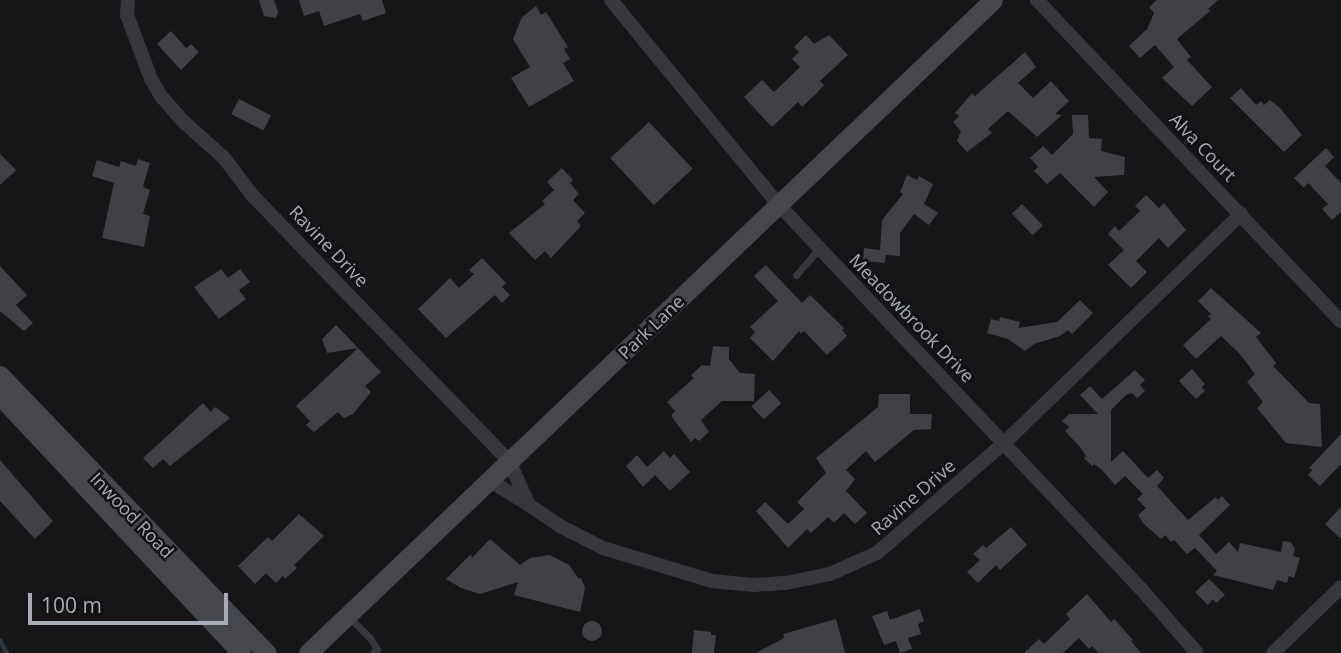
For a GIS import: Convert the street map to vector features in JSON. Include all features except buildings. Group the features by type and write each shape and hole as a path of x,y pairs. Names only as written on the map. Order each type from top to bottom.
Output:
{"street":[{"name":"Ravine Drive","path":"128,0 127,15 151,79 161,96 184,122 224,158 253,196 509,461 529,505"},
{"name":"Meadowbrook Drive","path":"611,0 778,204 1004,443 1197,653"},
{"name":"Park Lane","path":"308,653 993,0"},
{"name":"Alva Court","path":"1037,0 1341,321"},
{"name":"Ravine Drive","path":"489,480 561,526 603,548 657,566 712,581 754,585 786,583 830,574 877,553 1004,443 1241,214"},
{"name":"Inwood Road","path":"2,386 107,500 241,653"},
{"name":"Inwood Road","path":"107,500 267,653"},
{"path":"1273,653 1341,587"}],"lane":[{"path":"796,275 819,249"},
{"path":"348,616 370,638 377,649 373,653"}],"waterway":[{"path":"0,640 7,653"}]}
